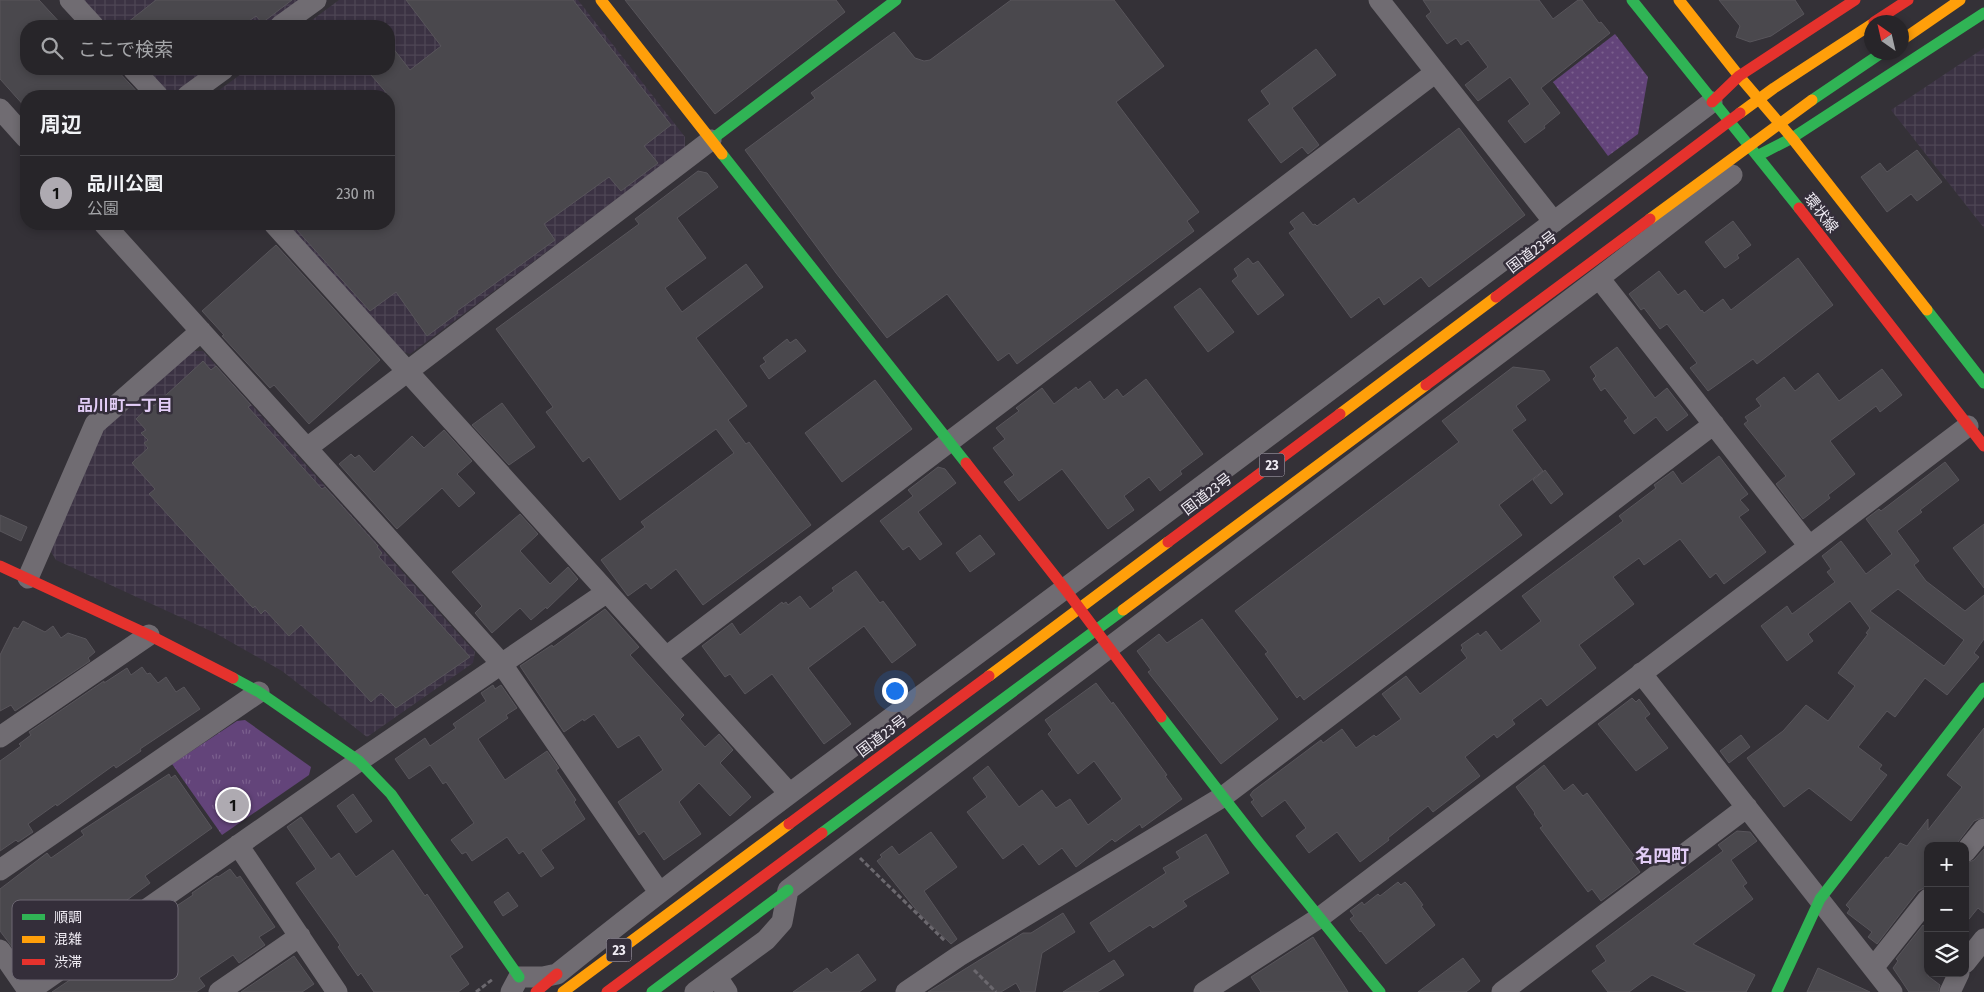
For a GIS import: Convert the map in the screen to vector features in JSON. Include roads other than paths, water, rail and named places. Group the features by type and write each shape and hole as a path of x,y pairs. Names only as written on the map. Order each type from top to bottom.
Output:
{"main road":[{"path":"600,0 949,441 1319,918 1380,992"},
{"path":"711,140 896,0"},
{"name":"環状線","path":"1632,0 1712,102 1757,155 1984,446"},
{"name":"環状線","path":"1679,0 1739,76 1792,138 1984,383"},
{"path":"1712,102 1739,76 1855,0"},
{"name":"国道23号","path":"1885,15 1908,0"},
{"path":"1909,35 1960,0"},
{"path":"1757,155 1792,138 1984,13"},
{"name":"国道23号","path":"536,992 561,986 1385,381 1774,88 1864,29"},
{"name":"23","path":"608,992 1791,115 1871,60"},
{"path":"0,566 149,635 258,692 359,761 391,794 515,985"},
{"path":"1777,992 1820,900 1984,688"},
{"path":"652,992 788,890"}],"street":[{"path":"70,0 88,20"},
{"path":"288,20 316,0"},
{"path":"1379,0 1554,222"},
{"path":"1958,30 1984,20"},
{"path":"666,657 1436,72"},
{"path":"139,75 152,90"},
{"path":"195,90 216,75"},
{"path":"515,985 543,977 561,986 659,892 1712,102"},
{"path":"0,109 20,131"},
{"path":"307,448 711,140"},
{"path":"694,992 722,984 766,940 782,922 788,890 1599,278 1757,155"},
{"path":"109,230 501,663 659,892"},
{"path":"280,230 789,793"},
{"path":"1599,278 1809,546"},
{"path":"28,578 95,424 201,331"},
{"path":"906,992 959,956 1224,796 1714,424"},
{"path":"1204,992 1319,918 1968,426"},
{"path":"159,900 501,663 607,592"},
{"path":"0,737 149,635"},
{"path":"1641,673 1892,992"},
{"path":"0,870 258,692"},
{"path":"1502,992 1747,807"},
{"path":"1969,847 1984,829"},
{"path":"238,845 338,992"},
{"path":"1874,968 1924,905"},
{"path":"219,992 300,936"},
{"path":"1969,958 1984,939"},
{"path":"0,950 12,968"},
{"path":"1950,992 1957,977"},
{"path":"20,980 28,992 45,980"}],"place":[{"name":"品川公園","path":"233,805"}],"district":[{"name":"品川町一丁目","path":"125,405"},
{"name":"名四町","path":"1662,856"}]}
